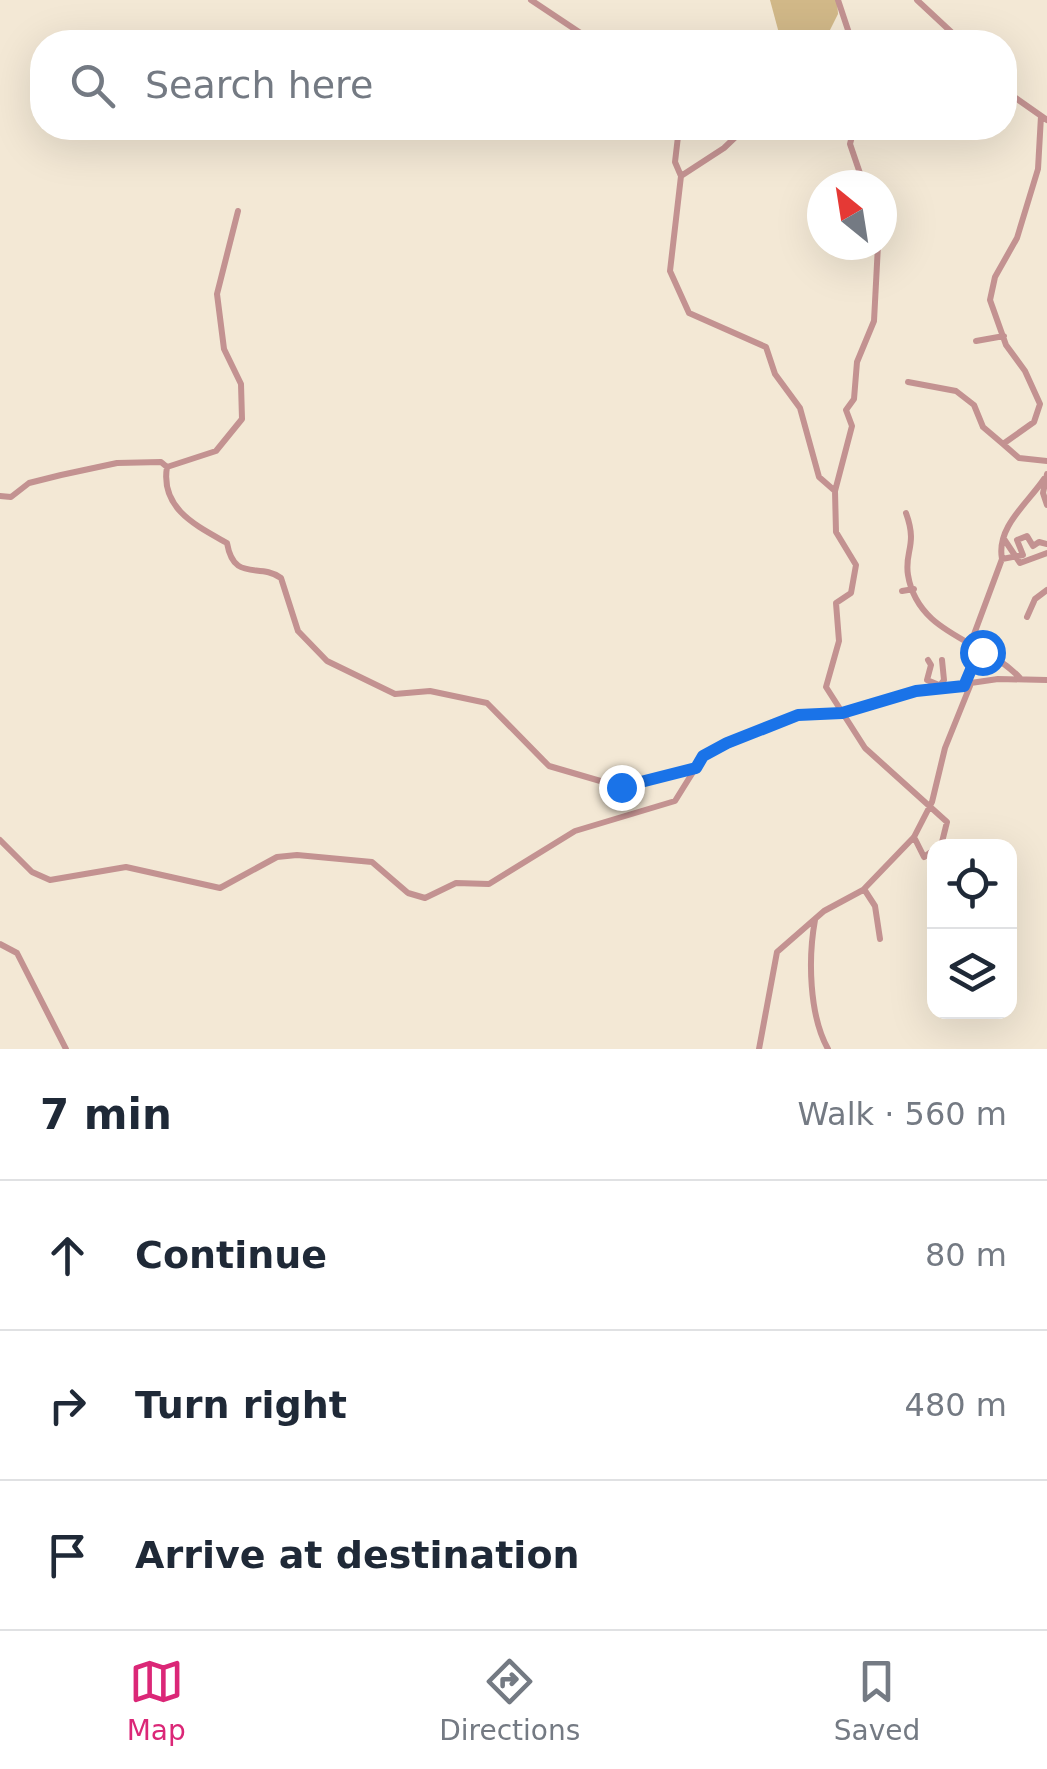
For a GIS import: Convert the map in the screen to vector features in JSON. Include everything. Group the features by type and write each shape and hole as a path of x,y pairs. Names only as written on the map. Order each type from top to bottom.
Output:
{"street":[{"path":"531,0 576,30"},
{"path":"838,0 848,30"},
{"path":"917,0 949,30"},
{"path":"1003,444 1034,422 1040,404 1004,336 990,294 1018,238 1038,169 1044,118 1017,98"},
{"path":"678,140 675,162 681,176 670,271 680,297 689,313 766,346 776,374 800,408 818,478 834,492"},
{"path":"681,176 732,140"},
{"path":"851,140 859,170"},
{"path":"167,467 216,451 242,419 242,384 224,348 217,294 238,211"},
{"path":"877,260 874,322 857,362 854,400 846,410 852,426 834,492 836,532 856,565 851,593 836,602 839,641 825,679 864,748 948,822 943,839"},
{"path":"976,341 1004,336"},
{"path":"908,382 956,391 974,404 983,427 1019,458 1047,460"},
{"path":"0,496 11,497 32,482 117,464 161,462 167,467"},
{"path":"167,467 166,486 174,506 198,530 227,543 229,556 242,568 269,571 281,578 298,631 332,664 395,694 430,691 488,704 548,766 612,785 642,784 679,769 696,768"},
{"path":"1046,476 1047,506"},
{"path":"759,1049 777,952 815,919 864,889 914,837 930,806 975,660 970,645 1002,559 1004,539 1014,513 1046,476"},
{"path":"906,513 914,545 907,574 930,621 1002,659 1020,679"},
{"path":"1002,559 1022,554 1017,540 1027,536 1033,546 1039,542 1047,544"},
{"path":"1004,539 1020,563 1047,553"},
{"path":"902,591 914,589"},
{"path":"1027,617 1035,599 1047,590"},
{"path":"928,660 931,665 927,680 938,687"},
{"path":"938,687 945,676 939,667 942,660"},
{"path":"0,840 32,872 50,880 126,867 220,888 277,856 297,855 372,862 408,893 425,898 456,883 489,884 575,831 675,801 703,756 798,715 842,713 938,687 1047,680"},
{"path":"914,837 924,856 927,855"},
{"path":"864,889 874,906 880,940"},
{"path":"815,919 810,948 813,990 818,1022 828,1049"},
{"path":"0,944 17,954 66,1049"}],"shaded area":[{"path":"770,0 837,0 838,14 830,30 778,30"}],"route":[{"path":"621,787 650,783 679,769 696,768 703,756 727,743 798,715 842,713 916,691 964,686 976,656 971,646 982,652"}]}
